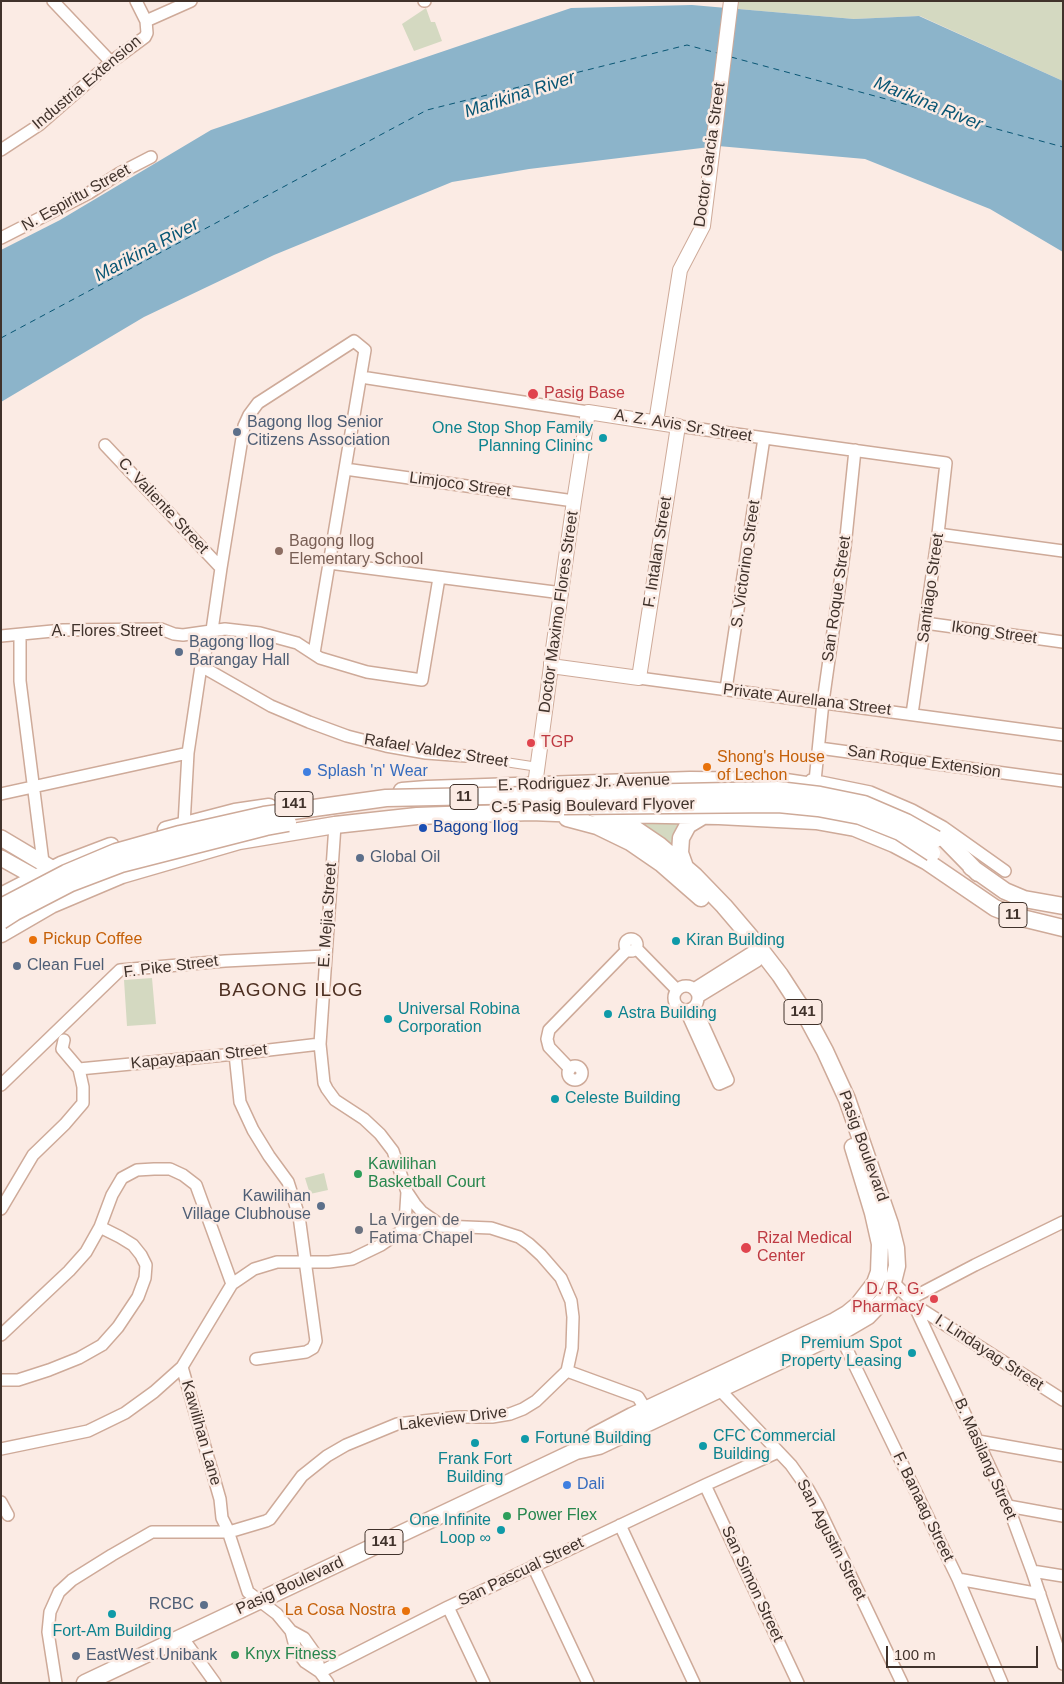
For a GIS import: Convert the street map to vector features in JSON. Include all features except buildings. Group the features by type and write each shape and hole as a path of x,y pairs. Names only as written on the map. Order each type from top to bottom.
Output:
{"main road":[{"name":"E. Rodriguez Jr. Avenue","path":"1,896 35,877 48,865 235,812 342,797 427,789 690,780 779,781 868,798 909,815 938,832 978,873"},
{"name":"Pasig Boulevard","path":"85,1683 576,1451 599,1446 839,1333 868,1316 889,1294 897,1266 896,1248 890,1224 857,1124 825,1051 792,994 734,917 659,845 608,814 535,785"},
{"name":"C-5 Pasig Boulevard Flyover","path":"1,908 66,873 116,852 180,834 264,816 386,798 778,790 820,795 864,804 906,822 936,839 978,873"},
{"name":"C-5 Pasig Boulevard Flyover","path":"1,921 71,883 121,864 266,827 388,808 778,804 818,808 860,816 900,832 932,853 968,890"},
{"path":"235,812 239,842"},
{"name":"E. Rodriguez Jr. Avenue","path":"1,934 54,903 122,874 239,842 335,825 417,816 531,812 711,816 816,821 855,828 894,844 926,861 968,890"},
{"name":"Pasig Boulevard","path":"531,812 583,822 608,831 630,842 662,864 691,888 718,914 754,957 789,1006 808,1039 837,1103 865,1185 880,1244 879,1272 875,1283 858,1305 847,1314 594,1436 576,1451"},
{"path":"685,868 680,853 680,838 688,825 711,816"},
{"path":"1,838 48,865 69,896"},
{"path":"1,858 35,877 54,903"},
{"name":"11","path":"978,873 1005,890 1024,899 1063,906"},
{"name":"11","path":"968,890 995,908 1018,917 1063,928"}],"street":[{"path":"53,1 111,62"},
{"path":"136,1 146,21"},
{"name":"Industria Extension","path":"1,150 38,125 111,62 145,37 146,21 191,1"},
{"name":"Doctor Garcia Street","path":"656,422 680,270 703,226 731,1"},
{"name":"N. Espiritu Street","path":"1,238 89,193 120,173 151,157"},
{"path":"184,825 188,753 201,666 212,630 244,426 249,415 258,404 354,340 365,350 314,653"},
{"name":"A. Z. Avis Sr. Street","path":"361,377 678,426 946,463"},
{"name":"Doctor Maximo Flores Street","path":"531,812 588,412"},
{"name":"F. Intalan Street","path":"638,678 678,426"},
{"name":"S. Victorino Street","path":"726,689 764,438"},
{"name":"C. Valiente Street","path":"105,445 221,568"},
{"name":"San Roque Street","path":"819,748 823,702 845,547 855,450"},
{"name":"Santiago Street","path":"912,714 926,623 946,463"},
{"name":"Limjoco Street","path":"345,470 574,501"},
{"path":"938,534 1063,551"},
{"path":"329,563 562,593"},
{"name":"A. Flores Street","path":"1,636 95,629 161,629 183,635 225,629 260,633 298,643 320,658 366,672 422,680 439,578"},
{"name":"Ikong Street","path":"926,623 1063,642"},
{"path":"20,635 20,681 33,786 48,865"},
{"name":"Rafael Valdez Street","path":"201,666 271,706 347,736 386,746 426,753 466,756 538,767"},
{"name":"Private Aurellana Street","path":"551,666 1063,735"},
{"path":"815,781 819,748"},
{"name":"San Roque Extension","path":"819,748 1063,781"},
{"path":"1,794 188,753"},
{"path":"690,780 702,775 778,777 815,781 870,792 912,810 943,827 1006,871"},
{"name":"E. Mejia Street","path":"335,825 320,1044 322,1074 327,1089 335,1100 373,1126 387,1142 398,1164 407,1192 422,1212 442,1226"},
{"path":"570,1069 549,1047 547,1039 549,1030 632,949 677,990"},
{"name":"F. Pike Street","path":"1,1085 120,970 225,960 325,956"},
{"path":"693,1001 719,1084 728,1080 693,1001 685,986 677,990 674,996 675,1003 680,1008 693,1001 754,957"},
{"path":"1,1209 32,1155 83,1103 83,1087 79,1069 62,1049 64,1040"},
{"name":"Kapayapaan Street","path":"79,1069 320,1044"},
{"path":"235,1054 240,1102 253,1130 288,1182 299,1216 307,1262 316,1341 313,1348 306,1352 256,1359"},
{"path":"1,1335 70,1272 86,1252 100,1227 112,1195 122,1178 137,1170 154,1168 170,1170 183,1175 196,1184 232,1284"},
{"path":"400,1232 405,1222 407,1192"},
{"path":"912,1302 975,1265 1063,1222"},
{"path":"1,1449 88,1431 125,1412 154,1392 182,1367 232,1284 254,1269 277,1262 329,1262 352,1259 381,1246 400,1232 442,1226 491,1228 506,1232 519,1237 541,1255 561,1278 571,1301 573,1317 572,1348 567,1371 638,1397 646,1410"},
{"path":"1,1380 18,1380 49,1370 79,1358 102,1345 118,1327 138,1297 145,1278 146,1265 141,1255 133,1245 100,1227"},
{"name":"B. Masilang Street","path":"879,1272 893,1282 912,1302 978,1441 1008,1506 1040,1594 1058,1635 1063,1664"},
{"name":"I. Lindayag Street","path":"912,1302 1063,1400"},
{"name":"F. Banaag Street","path":"839,1333 958,1579 1002,1683"},
{"name":"Kawilihan Lane","path":"182,1367 220,1499 229,1516 228,1530 248,1592 258,1601"},
{"name":"Lakeview Drive","path":"56,1683 48,1632 50,1612 59,1592 72,1580 112,1555 152,1532 228,1530 270,1519 302,1476 327,1456 346,1445 397,1424 458,1417 492,1417 510,1414 536,1401 567,1371"},
{"name":"San Agustin Street","path":"718,1389 796,1473 818,1507 902,1683"},
{"path":"978,1441 1063,1456"},
{"name":"San Pascual Street","path":"320,1672 533,1566 778,1452"},
{"name":"San Simon Street","path":"705,1485 798,1683"},
{"path":"1,1502 8,1515"},
{"path":"1008,1506 1063,1516"},
{"path":"620,1525 694,1683"},
{"path":"533,1566 588,1683"},
{"path":"1032,1571 1063,1576"},
{"path":"958,1579 1040,1594"},
{"path":"258,1601 277,1614 291,1631 296,1650 305,1662 320,1672 328,1683"},
{"path":"448,1607 484,1683"},
{"path":"182,1637 215,1683"}],"green space":[{"path":"739,1 1063,1 1063,81 920,16 854,19 738,9"},
{"path":"426,8 431,22 435,22 442,41 414,51 402,24"},
{"path":"681,822 672,839 672,848 633,823"},
{"path":"152,978 156,1024 127,1026 124,980"},
{"path":"324,1173 328,1190 310,1194 305,1178"}],"water":[{"name":"Marikina River","path":"692,5 854,19 919,16 1063,81 1063,252 990,209 865,159 718,146 529,169 452,182 274,255 144,317 1,402 1,250 60,220 211,130 571,8"}],"ferry route":[{"path":"1,338 427,110 687,45 717,53"},
{"path":"731,57 1063,147"}],"place":[{"name":"Pasig Base","path":"533,394"},
{"name":"Bagong Ilog Senior Citizens Association","path":"237,432"},
{"name":"One Stop Shop Family Planning Clininc","path":"603,438"},
{"name":"Bagong Ilog Elementary School","path":"279,551"},
{"name":"Bagong Ilog Barangay Hall","path":"179,652"},
{"name":"TGP","path":"531,743"},
{"name":"Shong's House of Lechon","path":"707,767"},
{"name":"Splash 'n' Wear","path":"307,772"},
{"name":"Bagong Ilog","path":"423,828"},
{"name":"Global Oil","path":"360,858"},
{"name":"Pickup Coffee","path":"33,940"},
{"name":"Kiran Building","path":"676,941"},
{"name":"Clean Fuel","path":"17,966"},
{"name":"Astra Building","path":"608,1014"},
{"name":"Universal Robina Corporation","path":"388,1019"},
{"name":"Celeste Building","path":"555,1099"},
{"name":"Kawilihan Basketball Court","path":"358,1174"},
{"name":"Kawilihan Village Clubhouse","path":"321,1206"},
{"name":"La Virgen de Fatima Chapel","path":"359,1230"},
{"name":"Rizal Medical Center","path":"746,1248"},
{"name":"D. R. G. Pharmacy","path":"934,1299"},
{"name":"Premium Spot Property Leasing","path":"912,1353"},
{"name":"Fortune Building","path":"525,1439"},
{"name":"Frank Fort Building","path":"475,1443"},
{"name":"CFC Commercial Building","path":"703,1446"},
{"name":"Dali","path":"567,1485"},
{"name":"Power Flex","path":"507,1516"},
{"name":"One Infinite Loop ∞","path":"501,1530"},
{"name":"RCBC","path":"204,1605"},
{"name":"La Cosa Nostra","path":"406,1611"},
{"name":"Fort-Am Building","path":"112,1614"},
{"name":"Knyx Fitness","path":"235,1655"},
{"name":"EastWest Unibank","path":"76,1656"}],"district":[{"name":"BAGONG ILOG","path":"291,991"}]}
